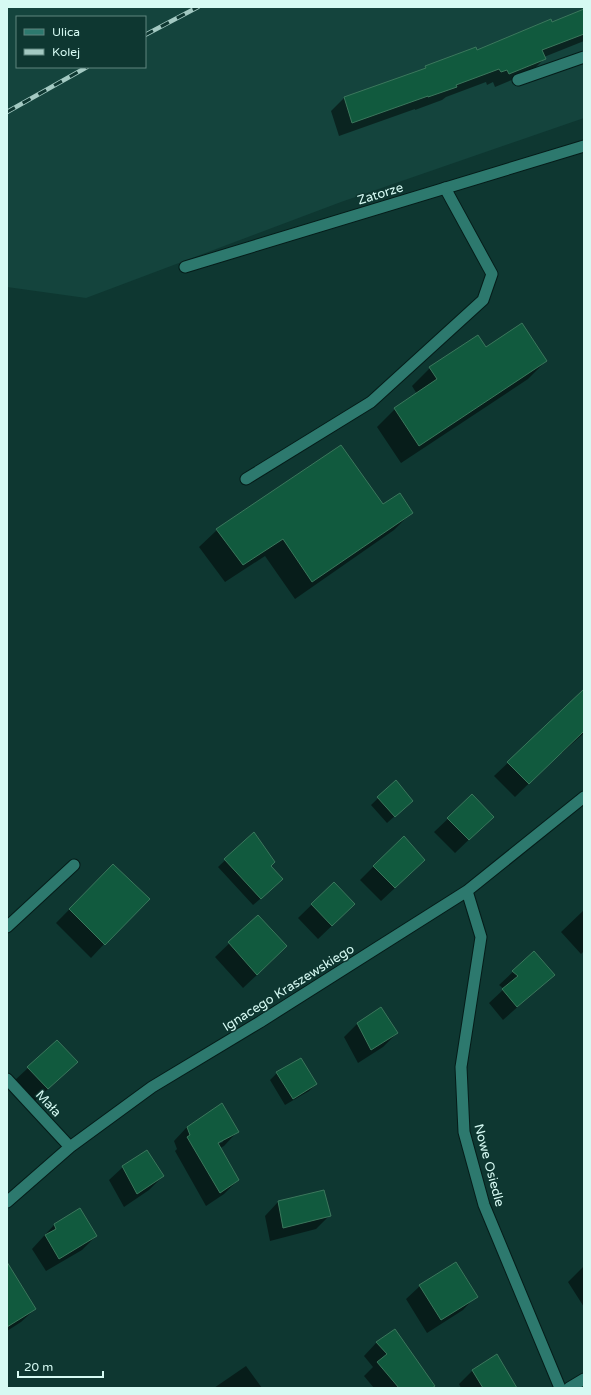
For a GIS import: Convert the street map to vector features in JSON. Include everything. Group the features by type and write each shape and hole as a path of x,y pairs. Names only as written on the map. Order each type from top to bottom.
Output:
{"street":[{"path":"518,80 584,57"},
{"name":"Zatorze","path":"185,267 584,146"},
{"path":"246,479 371,402 483,300 492,274 445,188"},
{"name":"Ignacego Kraszewskiego","path":"7,1202 70,1147 152,1087 260,1022 466,891 584,797"},
{"path":"7,927 74,865"},
{"name":"Nowe Osiedle","path":"466,891 481,937 461,1067 464,1132 484,1205 560,1388"},
{"name":"Mała","path":"7,1079 70,1147"},
{"path":"569,1388 584,1378"}],"shaded area":[{"path":"7,7 584,7 584,118 341,202 86,298 7,287"}],"building":[{"path":"584,9 584,34 542,50 546,59 509,74 507,70 501,72 499,69 456,85 457,87 352,123 344,97 426,68 425,66 476,47 477,50 551,19 552,22"},
{"path":"522,323 547,361 419,446 394,408 437,379 429,367 478,335 486,347"},
{"path":"341,445 383,504 400,493 413,513 312,582 283,539 243,565 216,529"},
{"path":"584,689 584,731 529,784 507,762"},
{"path":"396,780 413,801 395,817 377,797"},
{"path":"472,794 494,817 469,840 447,818"},
{"path":"254,832 275,862 271,866 283,879 261,899 224,859"},
{"path":"404,836 425,860 395,888 373,866"},
{"path":"113,864 150,899 105,945 69,909"},
{"path":"334,882 355,904 332,926 311,904"},
{"path":"258,915 287,946 257,975 228,942"},
{"path":"534,951 555,975 517,1007 502,989 518,976 512,971"},
{"path":"381,1007 398,1033 371,1050 357,1023"},
{"path":"57,1040 78,1062 48,1089 27,1067"},
{"path":"301,1058 317,1084 293,1099 276,1072"},
{"path":"222,1103 239,1132 218,1143 239,1180 220,1193 187,1137 190,1135 187,1127"},
{"path":"147,1150 164,1176 137,1194 122,1166"},
{"path":"324,1190 331,1216 283,1228 278,1201"},
{"path":"80,1208 97,1236 59,1259 45,1235 56,1229 54,1224"},
{"path":"7,1262 36,1309 7,1327"},
{"path":"456,1262 478,1297 441,1320 419,1285"},
{"path":"395,1329 435,1386 432,1388 399,1388 377,1362 387,1354 376,1342"},
{"path":"497,1354 517,1388 483,1388 472,1370"}],"railway":[{"path":"146,34 198,7"},
{"path":"7,112 85,68"}]}
